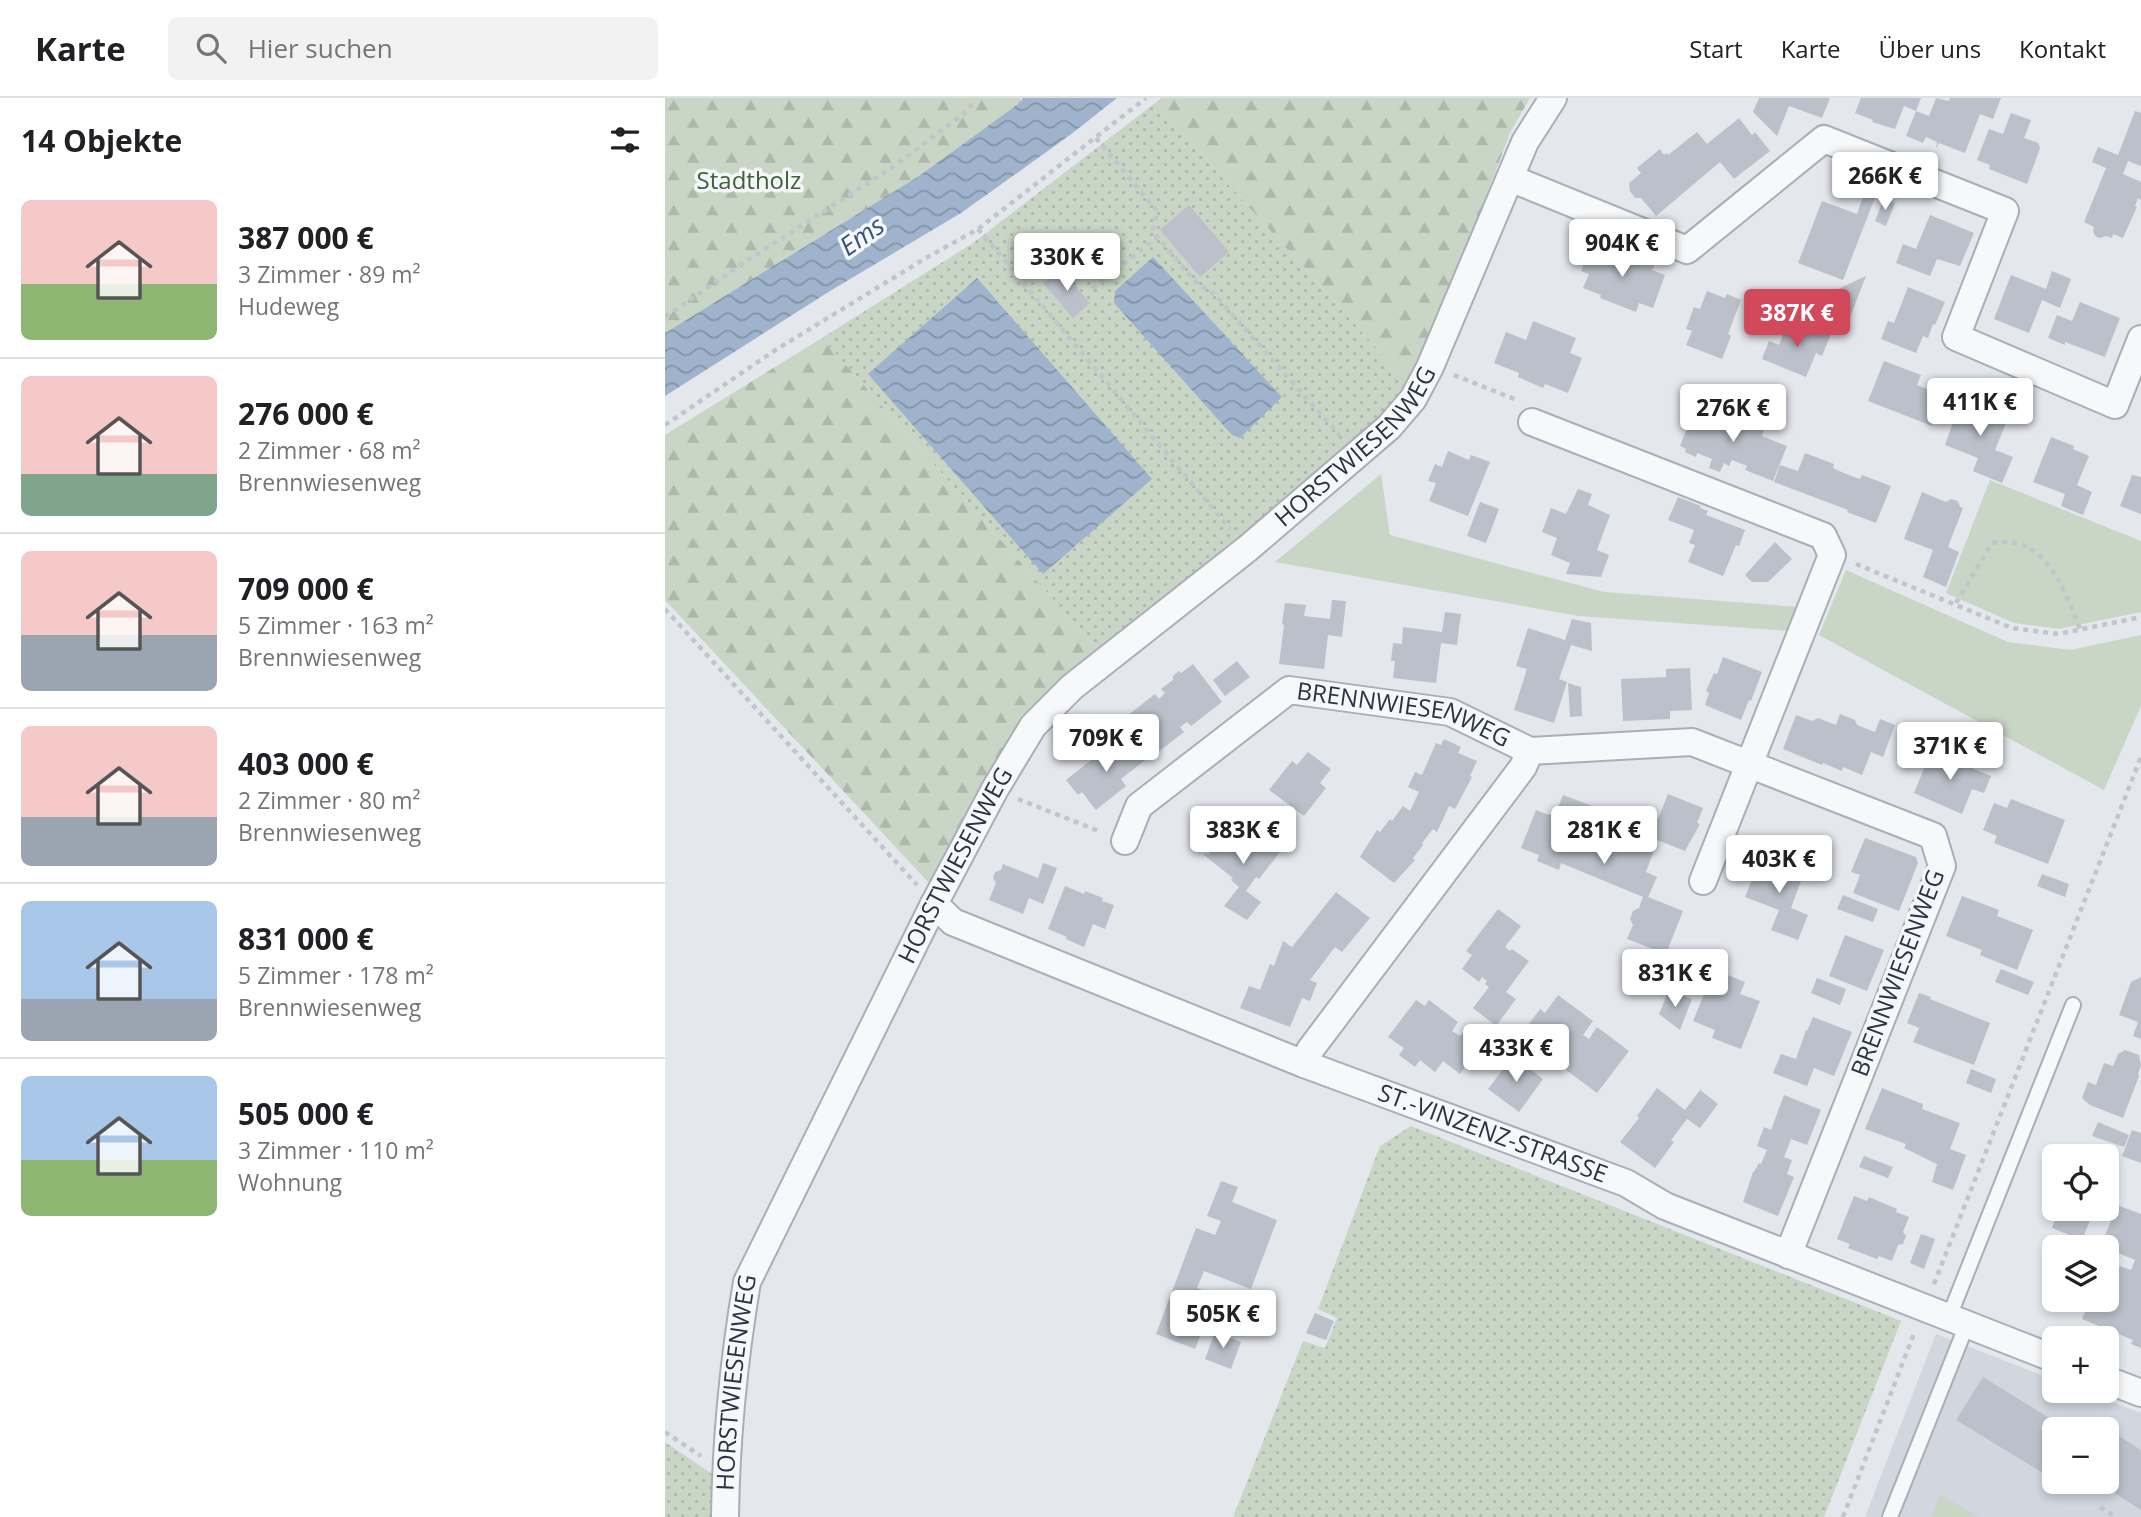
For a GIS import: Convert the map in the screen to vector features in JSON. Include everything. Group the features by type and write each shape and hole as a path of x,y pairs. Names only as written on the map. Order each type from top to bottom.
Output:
{"street":[{"name":"HORSTWIESENWEG","path":"725,1517 726,1472 738,1335 747,1282 934,904 995,789 1033,726 1072,687 1247,549 1389,427 1413,399 1430,367 1525,142 1553,98"},
{"path":"1510,178 1687,250 1824,139 2005,211 1956,337 2115,405 2141,339"},
{"path":"1532,422 1823,536 1832,555 1703,881"},
{"name":"BRENNWIESENWEG","path":"1125,841 1139,806 1289,690 1450,712 1530,751 1692,742 1933,836 1942,866 1789,1255"},
{"name":"BRENNWIESENWEG","path":"1304,1064 1310,1050 1523,767 1530,751"},
{"name":"ST.-VINZENZ-STRASSE","path":"934,904 953,922 1304,1064 1626,1183 1665,1206 2042,1354"},
{"path":"2119,1385 2141,1393"}],"lane":[{"path":"1890,1517 1958,1320 2073,1005"}],"path":[{"path":"665,317 893,167 970,109 972,98"},
{"path":"665,425 777,349 978,229 1146,98"},
{"path":"1095,138 1157,211 1153,232 1198,284 1215,295 1357,455"},
{"path":"978,229 1247,549"},
{"path":"1092,289 1158,237"},
{"path":"1430,367 1527,403 1532,422"},
{"path":"1955,604 1992,543 2005,540 2028,547 2054,571 2071,603 2081,631"},
{"path":"1832,555 2012,628 2058,634 2141,617"},
{"path":"665,609 934,904"},
{"path":"1843,1517 2141,757"},
{"path":"995,789 1125,841"},
{"path":"665,1432 726,1472"},
{"path":"2100,1507 2116,1517"}],"shaded area":[{"path":"1936,1334 2042,1375 2042,1403 2115,1403 2141,1413 2141,1517 1865,1517"}],"green space":[{"name":"Stadtholz","path":"665,98 1020,98 1022,101 919,176 665,333"},
{"path":"1161,98 1530,98 1510,133 1423,363 1409,384 1155,103"},
{"path":"1155,103 1409,384 1379,423 1228,548 1098,650 822,338 973,243"},
{"path":"822,338 1098,650 1021,716 931,885 665,600 665,435"},
{"path":"1381,474 1390,535 1604,592 1799,607 1789,631 1579,616 1275,562"},
{"path":"1990,480 2141,541 2141,612 2059,629 2014,623 1946,593"},
{"path":"1846,570 2008,642 2070,650 2141,635 2141,706 2104,790 1819,635"},
{"path":"1411,1126 1901,1321 1824,1517 1233,1517 1303,1341 1325,1348 1337,1318 1318,1309 1380,1146"},
{"path":"665,1442 718,1478 716,1517 665,1517"},
{"path":"1940,1494 1978,1517 1931,1517"}],"water":[{"name":"Ems","path":"1022,98 1117,98 961,213 830,291 665,396 665,333 919,176 1022,101"},
{"path":"1153,257 1282,397 1240,438 1231,434 1114,303 1115,291"},
{"path":"977,278 1152,479 1043,574 868,374"}],"building":[{"path":"1759,98 1830,98 1822,118 1789,106 1777,136 1753,112"},
{"path":"1861,98 1921,98 1916,111 1904,106 1895,129 1855,113"},
{"path":"1936,98 1949,101 1950,98 2001,98 1993,119 1980,114 1965,153 1939,143 1936,148 1937,142 1926,137 1923,143 1906,136 1916,111 1929,116"},
{"path":"2135,111 2141,113 2141,166 2128,161 2123,174 2141,182 2141,200 2138,198 2137,207 2123,238 2113,234 2112,238 2100,238 2095,236 2094,227 2084,222 2106,168 2092,162 2098,147 2118,155"},
{"path":"2011,113 2031,120 2024,138 2038,143 2040,148 2027,184 1989,169 1990,165 1977,160 1989,129 2003,134"},
{"path":"1739,118 1752,135 1755,132 1770,151 1734,179 1720,162 1656,216 1641,198 1635,198 1629,183 1641,173 1637,168 1660,149 1664,155 1668,155 1697,132 1707,144"},
{"path":"1865,191 1876,195 1843,280 1798,263 1822,201 1857,214"},
{"path":"1884,198 1895,203 1886,226 1875,221"},
{"path":"1189,205 1229,252 1200,277 1160,230"},
{"path":"1930,215 1974,233 1960,266 1937,259 1930,276 1896,263 1903,244 1916,249"},
{"path":"1600,245 1641,259 1640,261 1654,266 1652,270 1665,275 1653,308 1639,303 1636,312 1583,288 1589,274 1581,271 1587,256 1595,259"},
{"path":"1060,268 1090,303 1073,318 1043,283"},
{"path":"2052,271 2071,279 2060,308 2042,300 2029,333 1994,319 2011,275 2046,289"},
{"path":"1866,276 1843,335 1820,326 1834,291"},
{"path":"1908,287 1945,302 1928,338 1923,336 1916,353 1881,339 1888,321 1894,323"},
{"path":"1707,291 1725,298 1727,294 1741,300 1722,359 1686,345 1692,331 1686,329 1694,307 1700,309"},
{"path":"2080,302 2120,318 2105,357 2048,338 2057,315 2072,321"},
{"path":"1533,321 1576,338 1570,353 1582,358 1568,393 1545,384 1543,388 1518,377 1519,373 1494,363 1506,332 1526,340"},
{"path":"1788,321 1831,334 1822,356 1816,353 1806,377 1762,359 1769,341 1779,345"},
{"path":"1884,361 1921,375 1917,385 1944,396 1932,426 1868,401"},
{"path":"1961,397 2009,416 1995,450 2013,457 2002,483 1973,471 1978,458 1945,445"},
{"path":"1695,409 1710,415 1712,411 1731,419 1729,423 1744,428 1748,419 1765,426 1762,436 1787,446 1773,481 1745,470 1747,466 1732,460 1729,466 1724,463 1720,472 1709,468 1712,459 1685,452 1686,449 1680,446"},
{"path":"2051,437 2074,446 2073,449 2089,456 2077,485 2092,492 2083,515 2061,506 2065,494 2033,482"},
{"path":"1448,451 1469,460 1471,455 1490,462 1468,516 1429,501 1436,483 1428,481 1435,464 1442,467"},
{"path":"1805,453 1834,464 1833,468 1846,474 1860,479 1862,475 1891,486 1876,523 1774,482 1780,465 1798,471"},
{"path":"2132,475 2141,477 2141,514 2120,506"},
{"path":"1578,489 1592,494 1588,505 1610,515 1597,550 1609,555 1601,577 1566,574 1570,563 1551,555 1557,538 1542,532 1551,508 1566,514"},
{"path":"1922,492 1946,502 1951,499 1958,501 1963,508 1948,547 1959,552 1946,587 1923,577 1933,550 1904,539"},
{"path":"1678,497 1701,506 1700,508 1708,511 1706,515 1745,530 1723,576 1688,562 1695,545 1689,543 1694,530 1668,520"},
{"path":"1480,502 1499,509 1486,543 1467,536"},
{"path":"1775,542 1792,559 1768,582 1752,582 1745,575"},
{"path":"1332,600 1346,601 1342,637 1328,635 1324,669 1279,664 1285,603 1306,605 1304,616 1330,619"},
{"path":"1445,612 1461,614 1457,645 1441,643 1436,683 1393,678 1393,643 1402,644 1403,627 1442,632"},
{"path":"1572,619 1591,623 1592,651 1571,645 1559,679 1567,682 1554,723 1514,710 1527,669 1516,666 1528,628 1565,640"},
{"path":"1723,657 1762,672 1741,720 1705,705 1709,693 1706,691 1714,673 1717,674"},
{"path":"1237,661 1250,677 1225,696 1213,680"},
{"path":"1193,664 1222,702 1191,726 1187,722 1180,727 1184,732 1153,756 1123,719 1155,694 1159,699 1165,693 1161,689 1173,680 1173,676"},
{"path":"1690,668 1692,710 1670,711 1670,719 1623,721 1621,679 1666,677 1666,669"},
{"path":"1568,683 1581,687 1582,716 1570,717"},
{"path":"1840,714 1875,732 1880,719 1895,725 1883,757 1871,752 1862,775 1843,767 1842,771 1823,763 1822,765 1783,749 1796,715 1812,721 1818,718 1836,725"},
{"path":"1444,739 1461,747 1458,753 1477,761 1470,776 1472,777 1455,809 1449,806 1437,832 1433,829 1413,858 1415,860 1394,883 1360,857 1377,830 1380,832 1390,819 1392,821 1403,806 1410,811 1419,792 1408,787 1415,772 1422,775 1436,743 1441,745"},
{"path":"1136,741 1149,757 1121,779 1126,786 1096,810 1082,792 1078,795 1066,780 1100,753 1104,758 1115,749 1119,754"},
{"path":"1931,751 1991,776 1984,793 1972,789 1962,814 1914,793"},
{"path":"1308,752 1331,769 1320,783 1326,788 1304,816 1269,790 1292,761 1297,765"},
{"path":"1668,794 1703,808 1697,823 1700,824 1685,851 1647,836 1654,817 1658,819"},
{"path":"1563,795 1597,808 1587,834 1620,847 1624,836 1655,848 1646,872 1657,877 1648,897 1683,911 1666,954 1627,939 1633,925 1630,919 1633,911 1639,908 1643,897 1561,863 1559,870 1537,861 1539,855 1521,848 1536,810 1549,815 1556,812"},
{"path":"2011,799 2065,820 2048,864 1994,843 1997,836 1983,830 1994,803 2007,808"},
{"path":"1247,827 1280,852 1246,891 1261,902 1247,920 1224,906 1239,887 1231,880 1233,878 1204,855 1208,855 1226,831 1237,840"},
{"path":"1865,838 1916,857 1918,863 1899,911 1853,893 1860,875 1851,872"},
{"path":"1761,857 1804,873 1791,908 1808,915 1798,940 1771,930 1779,910 1745,897"},
{"path":"1043,863 1057,868 1043,904 1029,898 1023,914 989,900 996,883 993,878 995,872 1001,870 1003,864 1038,878"},
{"path":"2042,874 2069,884 2065,897 2037,886"},
{"path":"1065,886 1084,894 1085,891 1114,905 1105,929 1093,924 1084,947 1048,929"},
{"path":"1336,892 1370,918 1342,952 1335,947 1310,980 1317,983 1310,1001 1302,998 1290,1027 1240,1008 1249,986 1260,990 1270,964 1274,966 1283,941 1292,947"},
{"path":"1843,895 1878,909 1873,922 1837,909"},
{"path":"1962,896 1999,910 1997,916 2033,930 2017,970 1980,955 1982,950 1946,936"},
{"path":"1498,909 1521,926 1505,947 1529,961 1506,992 1516,999 1496,1026 1473,1008 1489,987 1485,984 1487,981 1482,977 1479,982 1462,969 1472,955 1466,951"},
{"path":"1845,935 1884,950 1867,991 1829,976"},
{"path":"1708,967 1745,982 1740,994 1760,1001 1741,1049 1712,1038 1715,1030 1693,1021 1705,992 1699,990"},
{"path":"2001,969 2034,982 2028,995 1995,982"},
{"path":"2141,977 2141,1039 2133,1036 2138,1022 2119,1015 2131,982"},
{"path":"1817,978 1846,989 1840,1005 1811,993"},
{"path":"1669,990 1692,999 1680,1030 1659,1014"},
{"path":"1919,993 1990,1023 1974,1065 1913,1042 1919,1028 1907,1023"},
{"path":"1558,995 1593,1021 1583,1035 1589,1039 1597,1027 1629,1051 1597,1093 1566,1070 1570,1064 1564,1060 1558,1068 1523,1042 1533,1029 1528,1025 1540,1009 1545,1013"},
{"path":"1416,1000 1425,1006 1429,1000 1458,1022 1452,1031 1460,1036 1465,1031 1483,1044 1460,1074 1443,1061 1435,1072 1420,1060 1415,1067 1399,1055 1404,1048 1388,1037"},
{"path":"1813,1017 1852,1032 1834,1076 1814,1068 1807,1086 1773,1073 1781,1054 1796,1059"},
{"path":"2125,1050 2139,1055 2141,1065 2123,1118 2090,1105 2082,1098 2088,1082 2096,1085 2104,1063 2113,1066 2118,1054"},
{"path":"1513,1056 1543,1079 1519,1112 1488,1089"},
{"path":"1971,1069 1996,1079 1991,1093 1966,1083"},
{"path":"1657,1088 1685,1110 1700,1090 1718,1104 1700,1128 1687,1119 1655,1168 1620,1142 1639,1118 1637,1116"},
{"path":"1882,1088 1923,1104 1922,1109 1960,1123 1950,1149 1966,1155 1953,1190 1932,1182 1937,1164 1904,1148 1906,1144 1865,1129"},
{"path":"1784,1095 1821,1110 1807,1145 1791,1139 1784,1157 1792,1160 1787,1174 1794,1177 1778,1216 1743,1202 1753,1172 1759,1163 1761,1164 1767,1150 1757,1146 1764,1127 1771,1130"},
{"path":"2098,1122 2129,1135 2124,1147 2092,1136"},
{"path":"2132,1130 2141,1133 2141,1163 2122,1156"},
{"path":"1864,1156 1893,1167 1888,1178 1859,1167"},
{"path":"1221,1181 1238,1187 1232,1202 1277,1220 1251,1289 1204,1271 1197,1288 1216,1295 1195,1349 1156,1334 1196,1228 1215,1235 1221,1221 1207,1216"},
{"path":"1854,1196 1867,1201 1869,1197 1909,1217 1903,1232 1906,1236 1903,1244 1898,1245 1892,1261 1879,1256 1877,1259 1848,1248 1850,1244 1837,1239"},
{"path":"2119,1206 2141,1214 2141,1348 2131,1344 2133,1340 2119,1334 2119,1326 2099,1326 2082,1319 2085,1312 2119,1312 2119,1269 2120,1266 2131,1270 2135,1260 2119,1253 2119,1235 2105,1235 2111,1221 2119,1221"},
{"path":"2055,1221 2090,1221 2084,1235 2070,1235 2052,1228"},
{"path":"1921,1234 1935,1239 1924,1269 1910,1263"},
{"path":"1315,1313 1334,1321 1326,1340 1306,1333"},
{"path":"1215,1332 1241,1342 1231,1369 1205,1359"},
{"path":"1983,1377 2048,1417 2042,1417 2042,1472 1956,1420"},
{"path":"2119,1436 2141,1450 2141,1510 2116,1494 2119,1494"}]}
